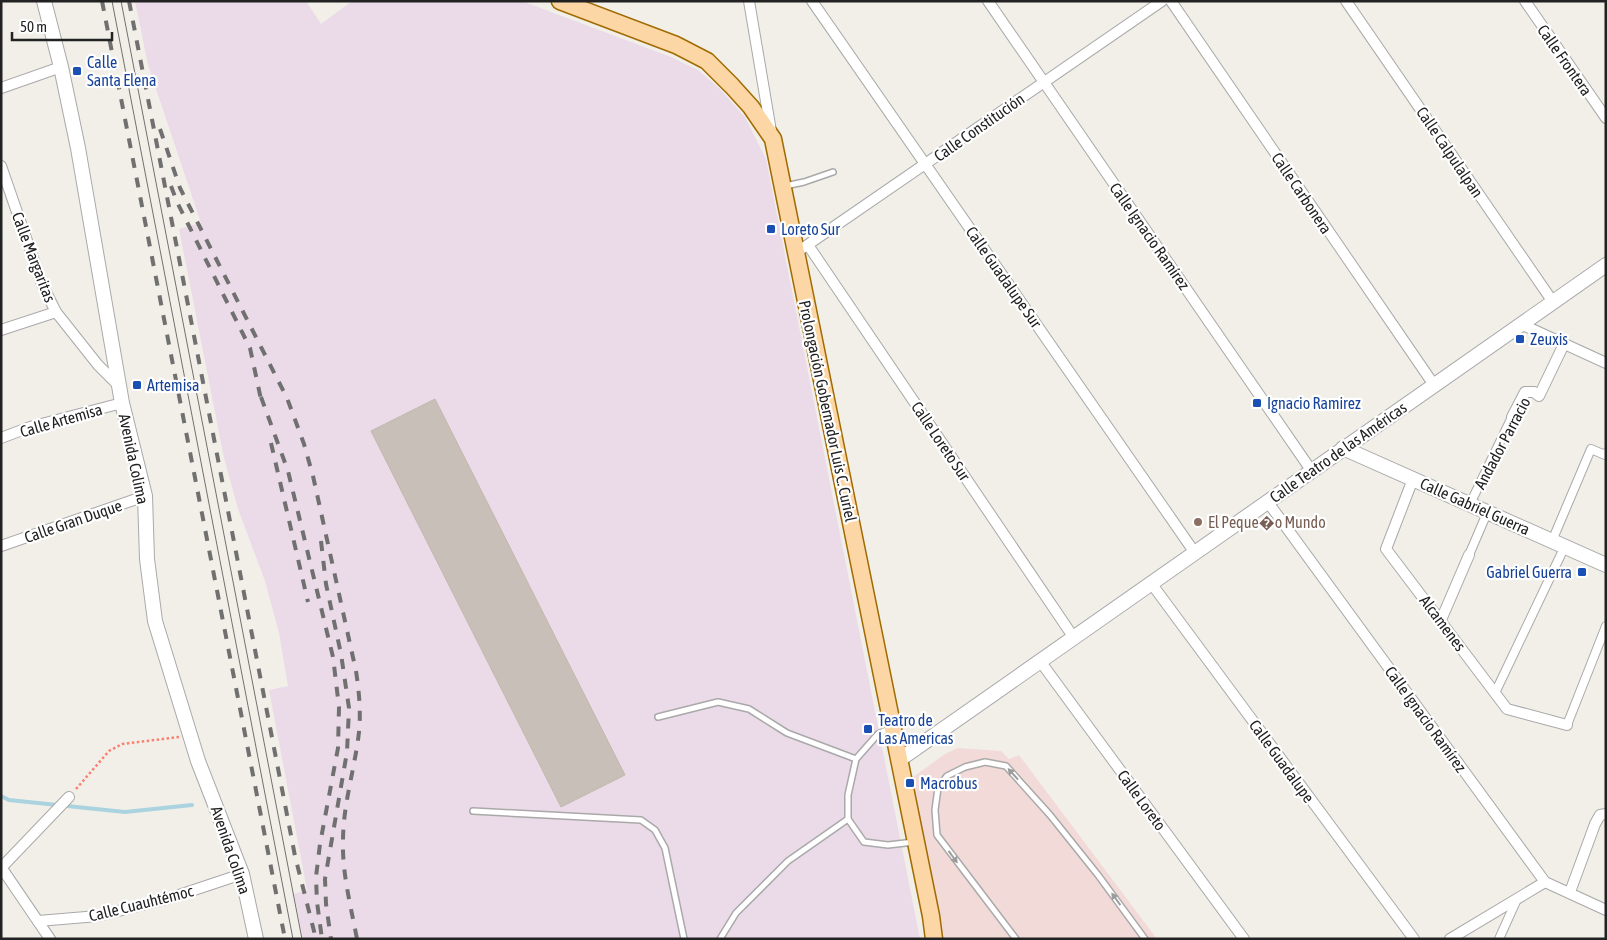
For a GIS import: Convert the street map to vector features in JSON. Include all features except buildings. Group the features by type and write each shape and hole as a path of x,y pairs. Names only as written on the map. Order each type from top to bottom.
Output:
{"main road":[{"name":"Prolongación Gobernador Luis C. Curiel","path":"560,1 676,45 707,62 738,93 773,139 783,187 802,249 935,937"}],"street":[{"name":"Avenida Colima","path":"44,1 61,67 78,148 122,403 146,496 147,559 155,621 198,761 242,874 256,939"},
{"path":"748,1 773,139"},
{"name":"Calle Guadalupe Sur","path":"812,1 1195,553"},
{"name":"Calle Ignacio Ramírez","path":"988,1 1311,470"},
{"name":"Calle Constitución","path":"802,249 1162,1"},
{"name":"Calle Carbonera","path":"1171,1 1434,385"},
{"name":"Calle Calpulalpan","path":"1346,1 1553,302"},
{"name":"Calle Frontera","path":"1525,1 1606,118"},
{"path":"1,88 61,67"},
{"name":"Calle Margaritas","path":"1,166 42,284 56,312 98,365 119,386"},
{"name":"Calle Loreto Sur","path":"802,249 1074,638"},
{"name":"Calle Teatro de las Américas","path":"900,760 1311,470 1606,265"},
{"path":"1,330 56,312"},
{"path":"1521,324 1606,363"},
{"name":"Andador Parracio","path":"1470,504 1525,392 1534,392 1539,396 1564,344"},
{"name":"Calle Artemisa","path":"1,438 30,428 122,403"},
{"name":"Calle Gabriel Guerra","path":"1343,448 1606,565"},
{"path":"1495,693 1559,544 1591,449 1605,455 1606,453"},
{"name":"Alcamenes","path":"1413,479 1386,549 1507,708 1566,725"},
{"name":"Calle Gran Duque","path":"1,546 146,496"},
{"name":"Calle Ignacio Ramírez","path":"1267,502 1545,882"},
{"name":"Andador Parracio","path":"1441,620 1487,513"},
{"name":"Calle Guadalupe","path":"1151,583 1414,939"},
{"path":"1566,725 1606,626"},
{"name":"Calle Loreto","path":"1040,661 1244,939"},
{"path":"50,939 1,868 69,797"},
{"path":"1570,892 1595,824 1600,815 1606,814"},
{"name":"Calle Cuauhtémoc","path":"38,922 98,916 170,898 242,874"},
{"path":"1450,939 1545,882 1606,910"},
{"path":"1499,939 1517,900"}],"lane":[{"path":"783,187 833,172"},
{"path":"658,717 718,702 749,709 787,732 856,759"},
{"path":"893,727 878,734 856,759 848,795 848,819 864,842 888,845 916,842"},
{"path":"1016,939 937,835 935,810 938,788 947,776 965,767 985,762 1006,766 1050,815 1092,867 1145,939"},
{"path":"473,811 641,820 655,830 665,848 684,939"},
{"path":"720,939 736,913 788,861 848,819"}],"path":[{"path":"69,797 109,752 122,744 190,736"}],"shaded area":[{"path":"135,1 306,1 321,24 352,1 522,1 671,57 698,70 719,88 745,117 766,159 920,939 303,939 294,894 307,890 269,690 288,686 279,633 265,581 238,509 224,458 179,229 201,223 148,65"},
{"path":"958,748 1001,751 1009,759 1019,755 1157,939 938,939 909,780 945,754"}],"waterway":[{"path":"1,796 9,800 125,812 192,805"}],"tram line":[{"path":"112,1 293,939"},
{"path":"121,1 302,939"}],"railway":[{"path":"102,1 285,939"},
{"path":"129,1 295,856 316,939"},
{"path":"160,129 180,188 287,398 304,444 313,476 356,671 359,694 359,732 345,813 343,841 345,878 357,939"},
{"path":"171,186 177,202 250,348 262,404"},
{"path":"261,397 288,471 333,657 339,707 338,748 320,844 316,877 322,939"},
{"path":"271,443 308,602"},
{"path":"321,541 326,584 341,654 349,708 347,752 325,879 331,939"}],"place":[{"name":"Calle Santa Elena","path":"77,71"},
{"name":"Loreto Sur","path":"771,229"},
{"name":"Zeuxis","path":"1520,339"},
{"name":"Artemisa","path":"137,385"},
{"name":"Ignacio Ramirez","path":"1257,403"},
{"name":"El Peque�o Mundo","path":"1198,522"},
{"name":"Gabriel Guerra","path":"1582,572"},
{"name":"Teatro de Las Americas","path":"868,729"},
{"name":"Macrobus","path":"910,783"}]}
